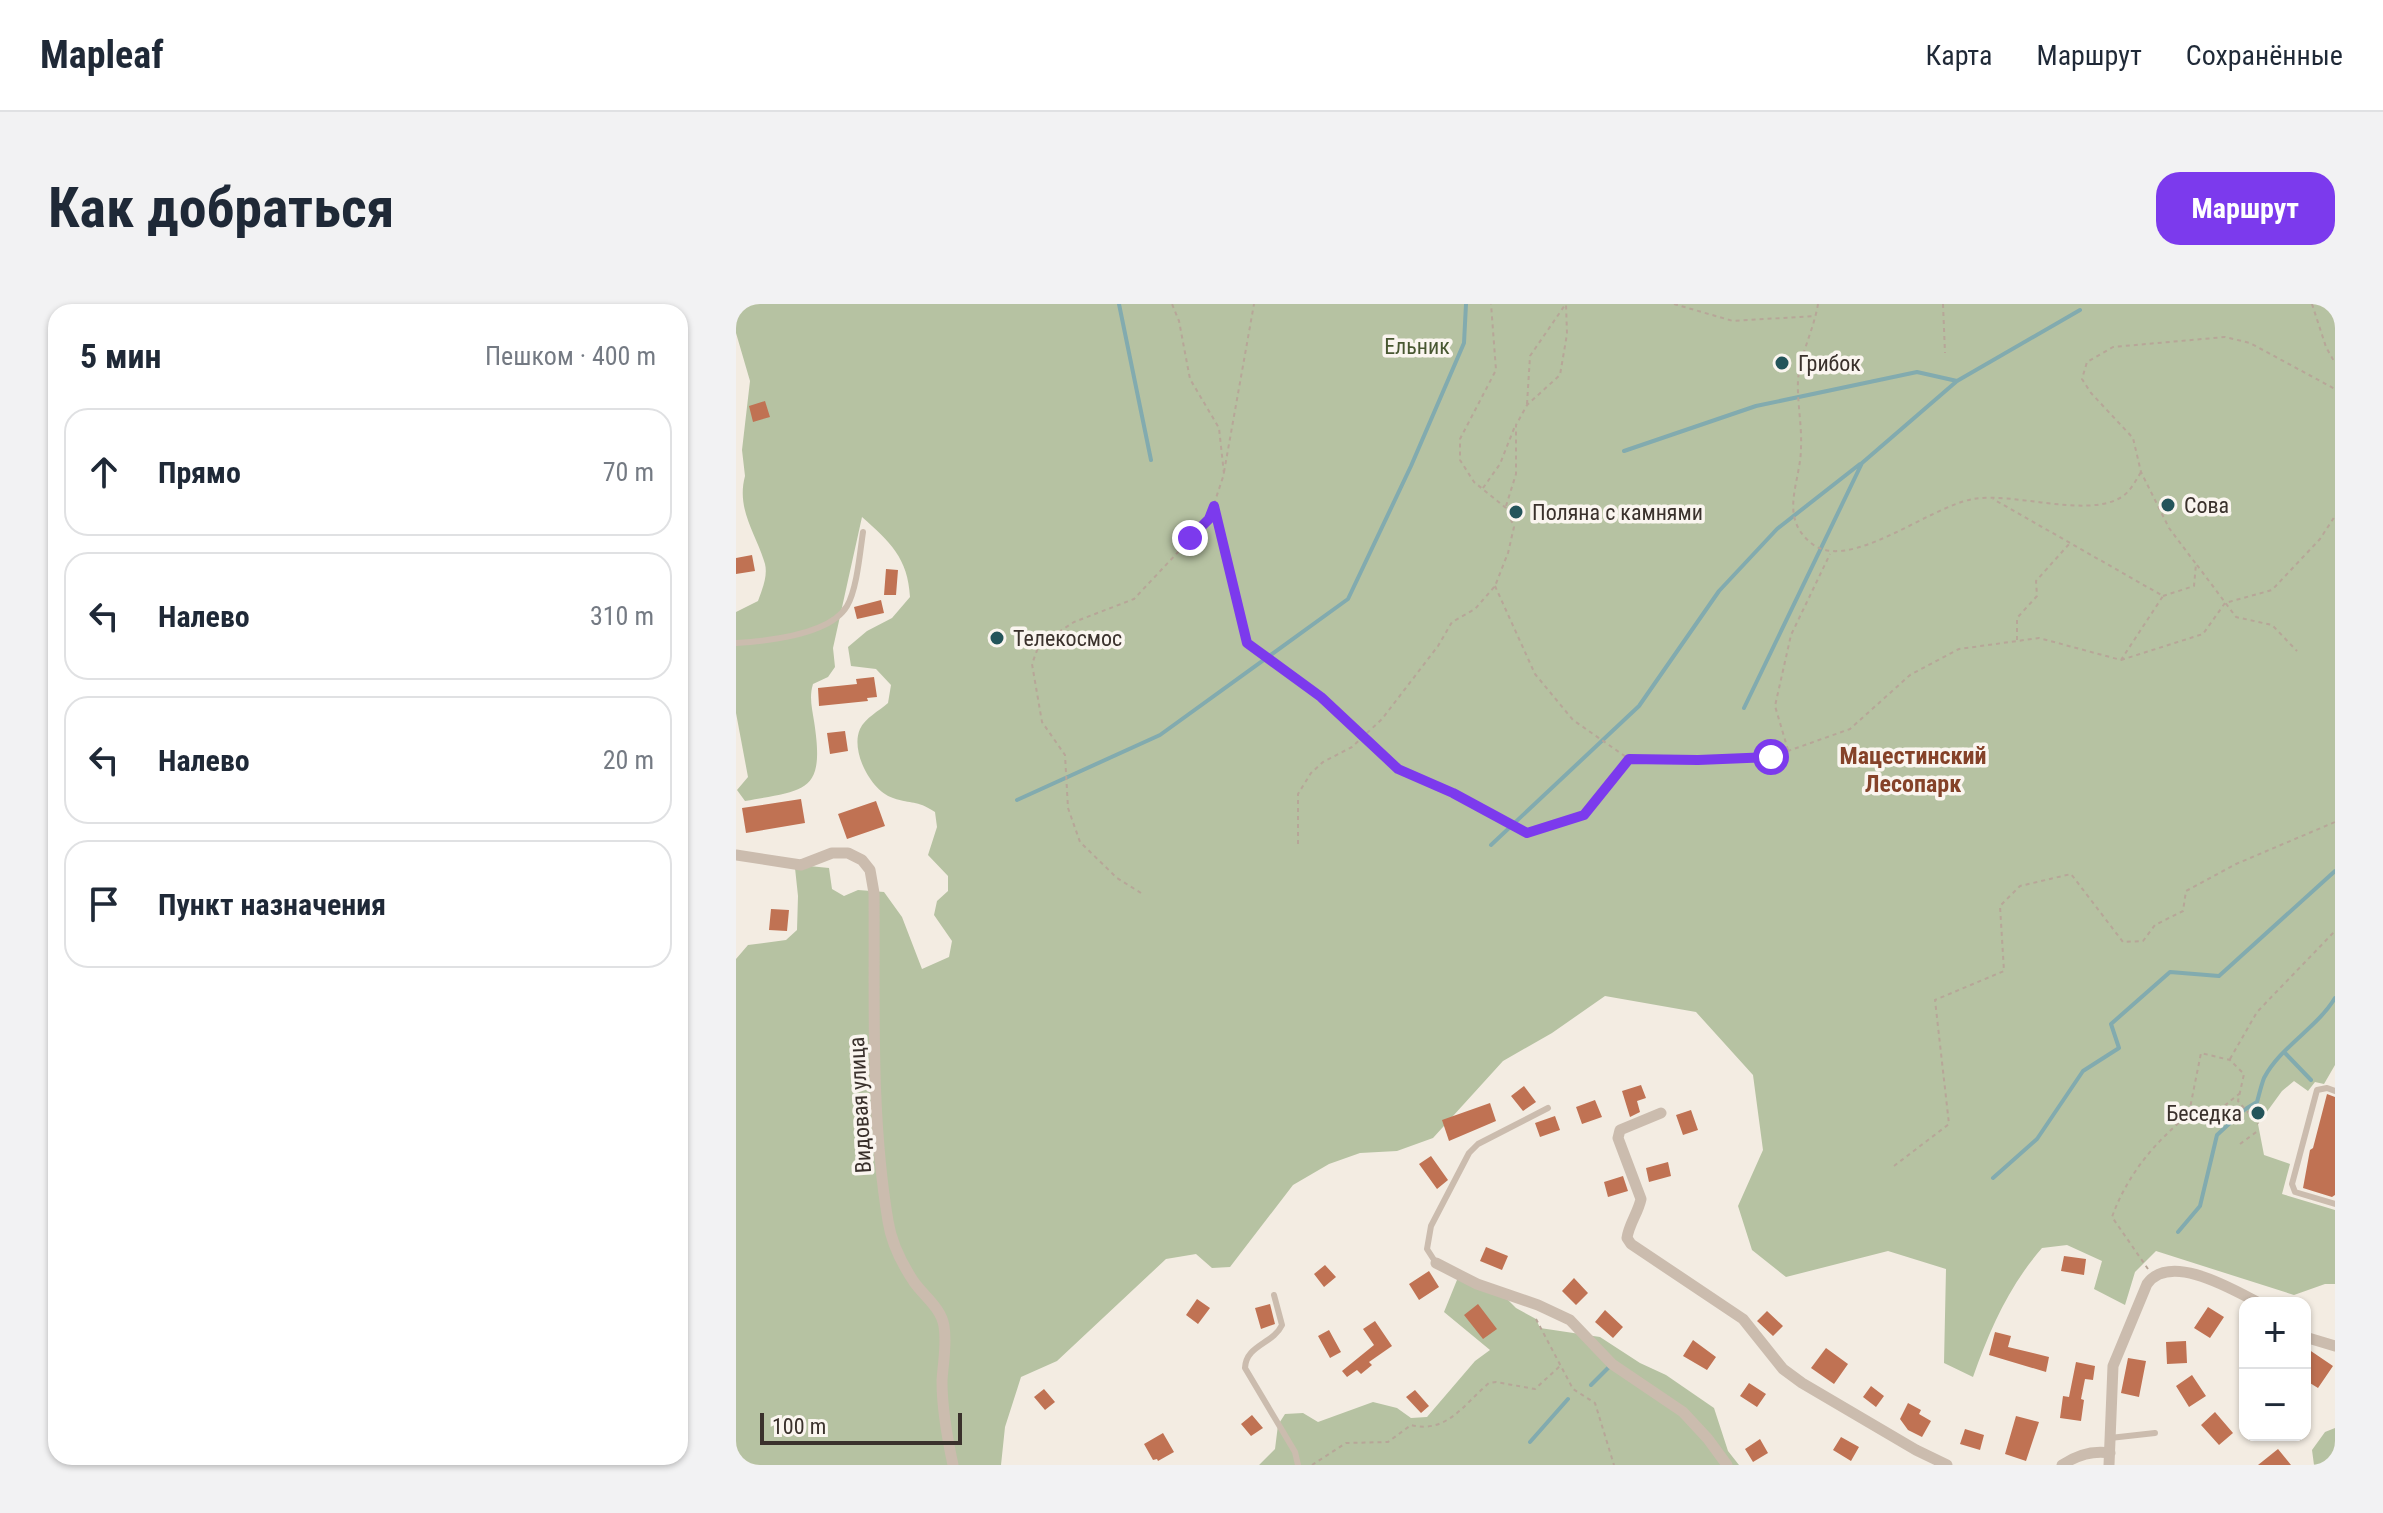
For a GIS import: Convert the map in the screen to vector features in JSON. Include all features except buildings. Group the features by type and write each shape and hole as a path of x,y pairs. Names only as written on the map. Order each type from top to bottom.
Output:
{"street":[{"name":"Видовая улица","path":"736,855 801,865 839,852 862,860 870,870 874,893 877,1118 888,1221 893,1241 914,1281 944,1322 943,1395 946,1434 953,1465"},
{"path":"1661,1113 1620,1130 1618,1138 1641,1199 1628,1228 1627,1238 1631,1244 1743,1319 1783,1369 1802,1383 1947,1465"},
{"path":"1436,1263 1477,1284 1538,1305 1570,1320 1612,1364 1683,1412 1727,1465"},
{"path":"2062,1465 2094,1452 2109,1459 2113,1366 2153,1276 2175,1270 2215,1281 2247,1297"},
{"path":"2311,1339 2335,1346"}],"lane":[{"path":"736,643 816,629 837,619 848,605 863,532"},
{"path":"2335,1091 2327,1088 2317,1090 2292,1184 2295,1192 2335,1204"},
{"path":"1436,1263 1427,1249 1431,1226 1469,1153 1478,1144 1548,1108"},
{"path":"1274,1295 1282,1325 1278,1333 1245,1359 1245,1368 1295,1452 1298,1465"},
{"path":"2110,1438 2155,1433"}],"path":[{"path":"1172,304 1179,321 1190,379 1219,428 1224,474"},
{"path":"1141,893 1117,878 1080,842 1068,808 1065,755 1042,722 1032,664 1039,645 1074,622 1134,599 1209,519 1224,474 1254,304"},
{"path":"1298,844 1298,794 1311,773 1323,762 1352,747 1382,719 1438,646 1452,622 1475,609 1495,586 1508,553 1514,527 1506,508 1474,482 1460,460 1460,439 1496,370 1491,304"},
{"path":"1482,489 1500,464 1527,405 1560,375 1567,334 1566,304"},
{"path":"1527,405 1530,356 1566,304"},
{"path":"1674,304 1733,321 1816,316"},
{"path":"1818,304 1798,378 1802,450 1792,500 1793,517 1812,544 1830,553 1864,548 1945,506 1976,498 2093,505 2118,499 2132,488 2141,472"},
{"path":"1943,304 1945,353"},
{"path":"2312,304 2326,347 2335,363"},
{"path":"2297,651 2272,625 2236,617 2169,528 2141,472 2133,438 2082,379 2087,362 2113,347 2225,337 2250,343 2335,389"},
{"path":"1506,508 1516,474 1516,425"},
{"path":"1993,499 2163,596"},
{"path":"1214,506 1247,643 1321,697 1398,769 1453,793 1527,833 1584,815 1629,759"},
{"path":"1495,586 1535,674 1573,720 1629,759 1771,757 1850,729 1910,675 1959,649 2039,638 2121,660 2203,634 2225,603 2272,590 2320,539 2335,516"},
{"path":"2017,641 2017,618 2037,596 2036,581 2071,542"},
{"path":"1788,750 1775,706 1791,635 1830,553"},
{"path":"2121,660 2163,596 2194,586 2196,564"},
{"path":"1894,1166 1949,1124 1935,1000 2004,971 2000,906 2020,886 2071,874 2123,942 2143,941 2155,925 2183,911 2186,891 2236,864 2335,822"},
{"path":"2230,1060 2257,1012 2335,931"},
{"path":"2153,1276 2112,1217 2122,1189 2153,1148 2189,1114 2201,1053 2230,1060 2244,1074 2238,1101 2258,1124"},
{"path":"2189,1114 2202,1117 2214,1113 2239,1094"},
{"path":"2240,1144 2259,1130"},
{"path":"1536,1319 1573,1389 1595,1403 1614,1465"},
{"path":"1312,1465 1346,1443 1388,1442 1411,1425 1430,1428 1450,1419 1489,1383 1535,1389 1560,1366"}],"green space":[{"name":"Мацестинский Лесопарк","path":"736,304 2335,304 2335,1065 2324,1084 2315,1082 2308,1091 2294,1081 2282,1091 2258,1124 2264,1155 2290,1164 2282,1194 2335,1210 2335,1284 2325,1284 2294,1295 2156,1251 2135,1272 2125,1305 2094,1289 2102,1261 2067,1245 2042,1248 2020,1277 2002,1309 1973,1377 1944,1363 1946,1269 1888,1251 1786,1277 1752,1250 1738,1206 1763,1150 1753,1075 1696,1012 1605,996 1552,1033 1503,1061 1433,1138 1397,1151 1360,1153 1329,1164 1293,1185 1230,1267 1212,1268 1196,1254 1166,1259 1057,1361 1021,1377 1005,1427 1001,1465 736,1465 736,959 748,945 786,940 797,930 795,868 809,866 829,868 832,889 844,896 858,890 884,892 902,917 922,969 949,957 952,941 934,915 937,901 948,891 948,876 928,855 937,827 935,812 923,805 885,794 870,779 860,759 860,729 888,703 891,685 876,669 851,666 848,647 867,631 892,618 910,597 906,572 896,552 862,517 833,648 835,667 828,677 813,684 812,689 817,744 814,775 807,784 784,794 745,801 737,790 748,777 736,713 736,612 758,601 766,573 743,500 745,476 742,450 750,381 736,333"},
{"path":"1459,1275 1500,1292 1516,1308 1536,1319 1540,1328 1600,1337 1640,1363 1666,1375 1714,1408 1728,1451 1739,1465 1259,1465 1275,1449 1278,1425 1285,1414 1303,1413 1318,1422 1373,1402 1397,1408 1411,1418 1427,1417 1475,1361 1490,1350 1444,1312"},
{"path":"2335,1428 2335,1465 2314,1465 2312,1450 2325,1432"}],"waterway":[{"path":"1119,304 1151,460"},
{"path":"1017,800 1160,735 1348,599 1411,466 1464,343 1466,304"},
{"path":"1744,708 1862,463 1957,381 2080,310"},
{"path":"1624,451 1756,406 1917,372 1957,381"},
{"path":"1491,845 1639,706 1719,591 1777,529 1860,464"},
{"path":"1993,1178 2037,1139 2083,1071 2119,1048 2111,1024 2170,972 2219,976 2335,871"},
{"path":"2178,1232 2200,1206 2217,1135 2257,1102 2264,1078 2271,1067 2335,998"},
{"path":"2285,1053 2311,1080"},
{"path":"1591,1385 1609,1367"},
{"path":"1530,1442 1568,1399"}],"place":[{"name":"Грибок","path":"1782,363"},
{"name":"Сова","path":"2168,505"},
{"name":"Поляна с камнями","path":"1516,512"},
{"name":"Телекосмос","path":"997,638"},
{"name":"Беседка","path":"2258,1113"}],"district":[{"name":"Мацестинский Лесопарк","path":"1913,770"}],"route":[{"path":"1190,538 1209,519 1214,506 1247,643 1321,697 1398,769 1453,793 1527,833 1584,815 1629,759 1771,757"}],"park label":[{"name":"Ельник","path":"1417,346"}]}
